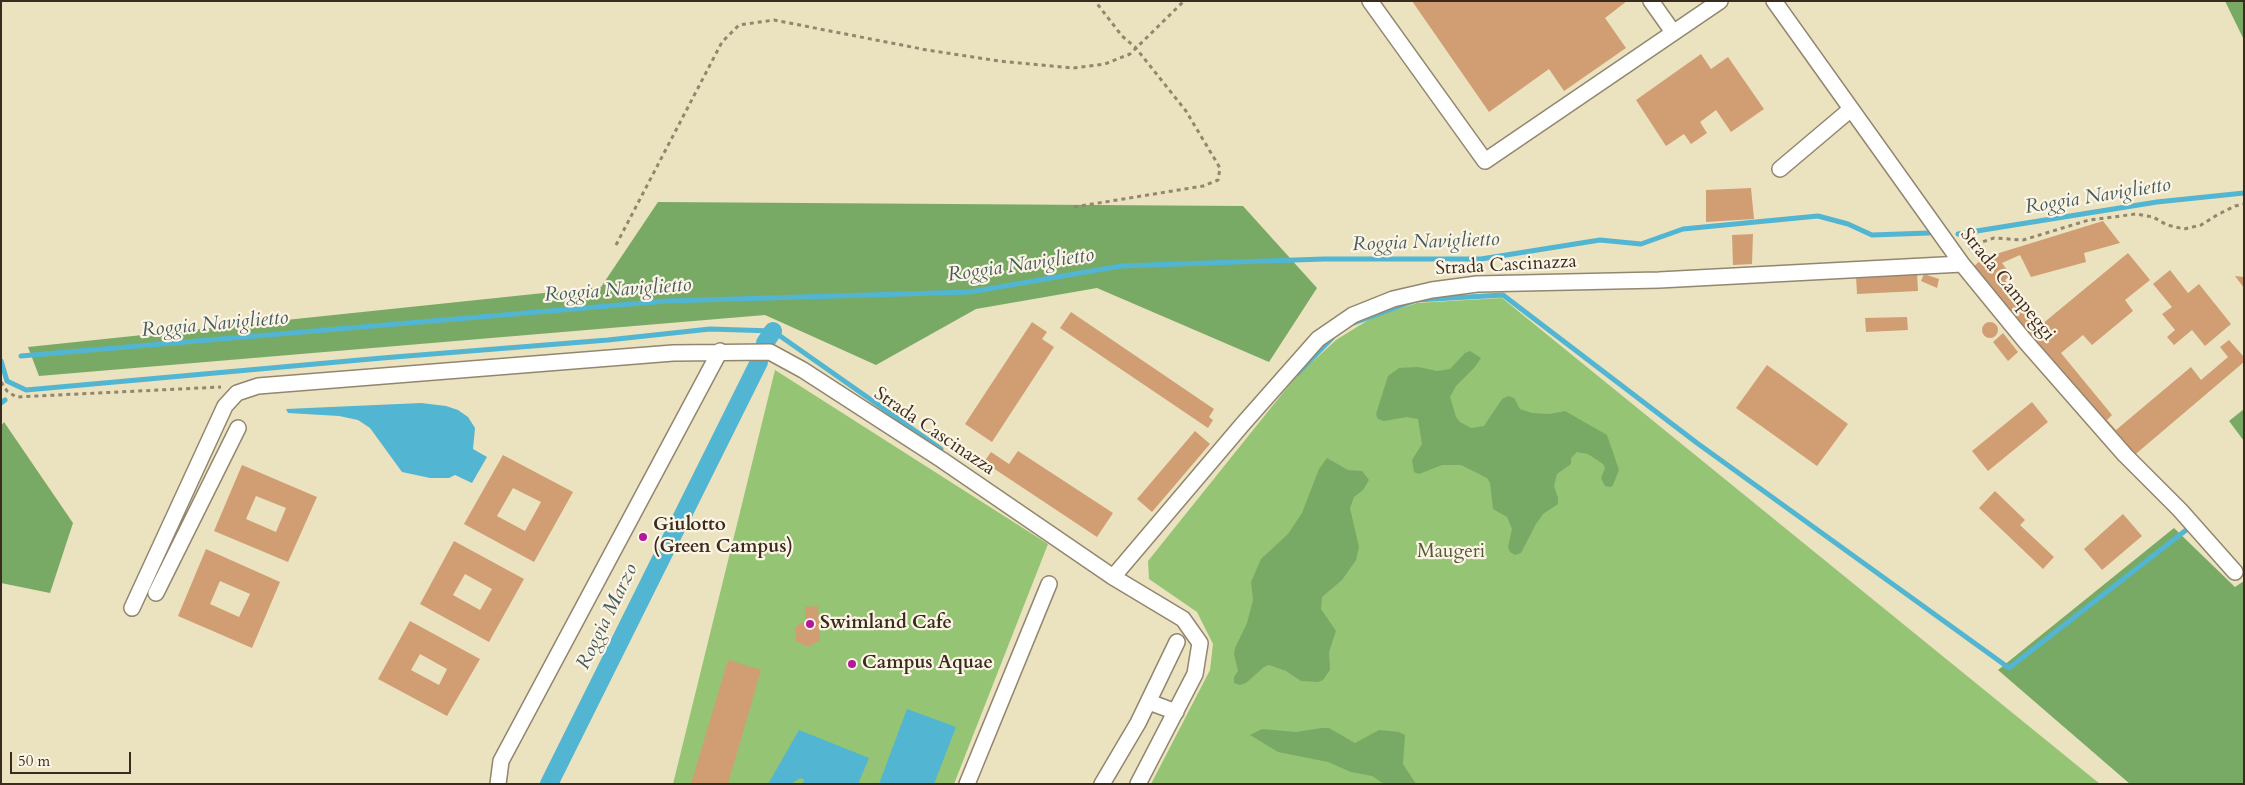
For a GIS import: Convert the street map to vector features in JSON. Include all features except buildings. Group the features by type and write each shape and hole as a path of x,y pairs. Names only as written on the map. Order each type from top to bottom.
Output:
{"street":[{"path":"1370,1 1485,161 1720,1"},
{"path":"1651,1 1673,32"},
{"name":"Strada Campeggi","path":"1774,1 1962,264 2025,341 2125,455 2180,510 2235,572"},
{"path":"1780,169 1851,109"},
{"name":"Strada Cascinazza","path":"1114,577 1242,425 1318,339 1353,315 1393,299 1432,290 1477,284 1659,280 1962,264"},
{"path":"498,783 501,761 720,351"},
{"name":"Strada Cascinazza","path":"132,608 225,406 236,393 258,386 673,353 720,351 770,352 803,370 942,460 1114,577 1183,619 1200,643 1195,674 1138,784"},
{"path":"156,593 238,428"},
{"path":"203,457 219,466"},
{"path":"967,784 1049,584"},
{"path":"1102,784 1138,723 1177,642"},
{"path":"1149,702 1176,712"}],"path":[{"path":"1074,207 1203,186 1218,180 1220,168 1186,111 1135,47 1122,36 1095,1"},
{"path":"616,245 722,42 739,26 774,20 927,50 999,61 1073,68 1106,64 1130,54 1184,1"},
{"path":"1962,264 1966,251 1979,243 1994,238 2023,240 2089,220 2136,214 2153,217 2167,225 2184,229 2201,225 2235,206 2244,204"},
{"path":"1,382 3,388 16,397 228,387"}],"green space":[{"path":"2225,1 2244,1 2244,40"},
{"path":"658,202 1243,206 1317,288 1269,362 1097,288 976,309 876,365 765,315 39,376 28,347 601,287"},
{"name":"Maugeri","path":"1502,298 2100,784 1151,784 1210,670 1213,644 1197,612 1149,579 1148,561 1294,379 1336,340 1373,317 1417,303"},
{"path":"1470,351 1481,358 1456,386 1450,397 1456,417 1460,422 1471,428 1484,426 1502,399 1508,396 1514,398 1520,409 1532,413 1550,414 1565,411 1607,435 1619,470 1613,485 1611,487 1605,486 1601,478 1605,468 1603,464 1588,454 1577,452 1571,458 1571,464 1557,474 1554,486 1558,504 1543,514 1521,553 1515,555 1510,552 1508,547 1512,529 1507,517 1493,509 1490,483 1487,478 1461,465 1442,465 1419,474 1414,472 1412,460 1422,444 1418,419 1407,417 1384,421 1378,419 1376,414 1388,376 1399,368 1418,367 1437,371 1450,369 1465,353"},
{"name":"Campus Aquae","path":"775,370 1048,544 954,784 673,784"},
{"path":"2244,409 2244,441 2229,421"},
{"path":"4,422 73,523 50,593 1,583 1,426"},
{"path":"1327,458 1348,470 1362,471 1369,480 1363,490 1354,497 1350,508 1359,547 1356,560 1342,580 1322,597 1321,609 1336,631 1329,652 1330,670 1323,680 1318,682 1301,681 1286,671 1269,665 1264,667 1246,683 1240,685 1234,683 1234,677 1238,671 1234,654 1235,648 1247,623 1253,600 1251,582 1261,559 1288,534 1302,513 1319,469"},
{"path":"2174,528 2235,587 2244,581 2244,784 2130,784 1998,670"},
{"path":"1329,728 1355,743 1379,730 1399,732 1405,735 1403,764 1416,784 1384,784 1372,776 1351,772 1328,762 1278,752 1250,735 1262,729 1296,732"}],"water":[{"path":"421,403 446,406 458,410 468,417 475,428 473,449 487,457 472,483 455,475 449,478 430,478 402,472 370,428 358,420 339,416 288,413 286,409"},
{"path":"907,709 956,727 934,784 879,784"},
{"path":"799,730 869,758 858,784 803,784 804,779 800,778 791,784 768,784"}],"waterway":[{"name":"Roggia Naviglietto","path":"1958,234 2157,202 2244,193"},
{"name":"Roggia Naviglietto","path":"21,356 667,301 970,292 1121,266 1324,259 1481,259 1600,240 1641,244 1683,229 1818,216 1848,224 1872,235 1929,233"},
{"path":"1351,324 1416,300 1503,295 1697,443 2009,668 2190,527"},
{"path":"1,361 7,381 26,390 608,340 710,329 773,331 941,449"},
{"name":"Roggia Marzo","path":"765,343 773,331"},
{"path":"1298,373 1332,338"},
{"name":"Roggia Marzo","path":"549,784 759,362"},
{"path":"1,403 5,400"}],"place":[{"name":"Giulotto (Green Campus)","path":"643,537"},
{"name":"Swimland Cafe","path":"810,624"},
{"name":"Campus Aquae","path":"852,664"}]}
